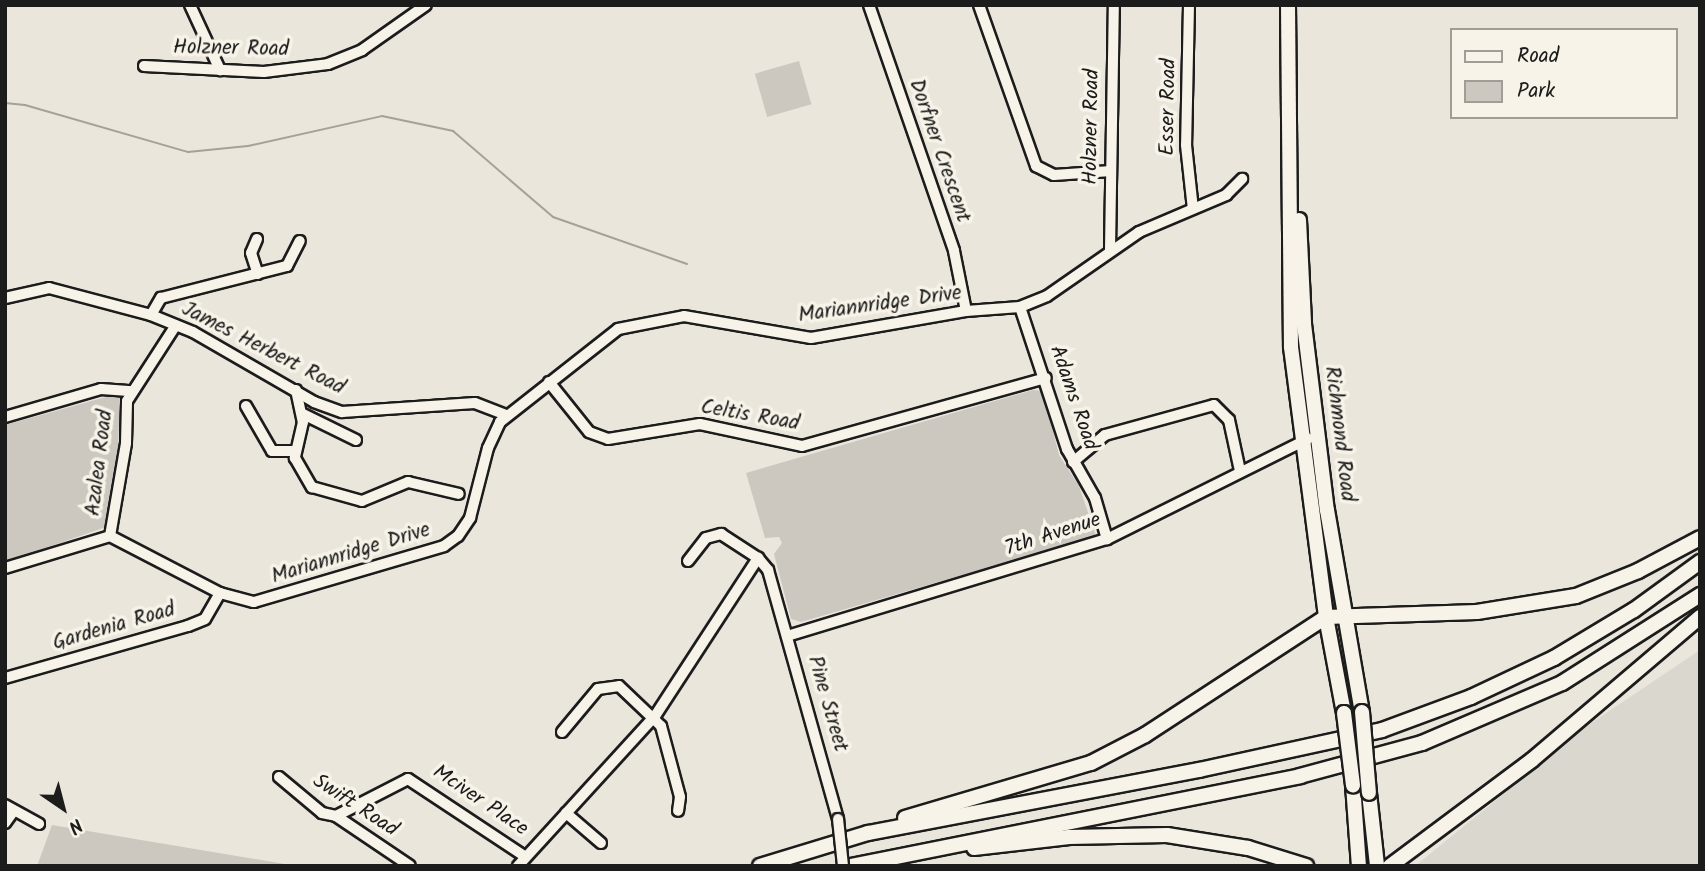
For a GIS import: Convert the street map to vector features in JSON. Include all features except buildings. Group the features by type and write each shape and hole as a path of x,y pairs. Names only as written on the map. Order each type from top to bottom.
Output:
{"highway":[{"name":"Richmond Road","path":"1288,5 1290,325 1348,618 1362,712 1377,866"},
{"name":"Richmond Road","path":"1296,5 1304,324 1312,439 1326,617 1344,713 1359,866"},
{"path":"760,866 1091,763 1145,735 1326,617 1477,612 1576,596 1638,571 1700,538"},
{"path":"868,833 1213,768 1382,730 1471,697 1555,658 1634,610 1700,562"},
{"path":"1342,585 1371,614"},
{"path":"851,866 1300,776 1422,743 1562,683 1700,595"},
{"path":"1390,866 1532,760 1700,617"},
{"path":"873,860 885,863 1069,837 1167,835 1248,848 1306,866"}],"street":[{"path":"190,5 220,70"},
{"name":"Holzner Road","path":"144,66 264,72 328,64 362,50 426,5"},
{"name":"Dorfner Crescent","path":"869,5 954,251 966,311"},
{"path":"978,5 1036,166 1054,174 1111,171"},
{"name":"Holzner Road","path":"1110,250 1114,5"},
{"name":"Esser Road","path":"1189,5 1186,145 1193,209"},
{"name":"Mariannridge Drive","path":"110,536 220,593 254,602 452,542 470,518 488,448 506,415 618,329 672,318 702,318 811,338 966,311 1020,307 1047,296 1110,250 1232,191 1242,179"},
{"path":"257,239 251,253 258,274"},
{"path":"151,315 161,298 290,264 300,242"},
{"name":"James Herbert Road","path":"5,298 49,288 151,315 176,325 342,412 475,403 506,415"},
{"name":"Adams Road","path":"1020,307 1073,462 1096,498 1107,539"},
{"name":"Azalea Road","path":"110,536 126,443 127,401 176,325"},
{"name":"Celtis Road","path":"548,382 589,432 608,439 700,424 802,446 1046,378"},
{"path":"5,417 102,389 132,391"},
{"path":"296,390 303,414 294,451 304,481 354,499 371,499 408,482 458,494"},
{"path":"1073,462 1105,435 1214,405 1229,420 1240,471"},
{"path":"246,406 272,451 294,451"},
{"path":"303,414 356,440"},
{"name":"7th Avenue","path":"787,636 1107,539 1240,471 1312,439"},
{"path":"518,866 654,716 758,558 718,534 699,543 688,561"},
{"path":"5,568 110,536"},
{"name":"Pine Street","path":"758,558 770,577 838,819 843,866"},
{"path":"748,573 770,577"},
{"name":"Gardenia Road","path":"5,678 188,626 205,619 220,593"},
{"path":"562,732 585,701 611,684 654,716 680,797 678,811"},
{"name":"Swift Road","path":"279,777 322,813 336,816 410,866"},
{"name":"Mciver Place","path":"336,816 408,779 526,857"},
{"path":"5,823 9,809 39,824"},
{"path":"566,813 601,843"}],"shaded area":[{"path":"1700,650 1700,866 1415,866 1587,726"}],"green space":[{"path":"799,61 811,104 767,117 755,74"},
{"path":"1033,390 1043,391 1059,455 1079,486 1096,536 801,622 791,619 774,554 782,543 779,537 765,538 746,473"},
{"path":"120,393 118,451 106,527 5,562 5,425"},
{"path":"52,825 285,864 37,866"}],"waterway":[{"path":"5,103 25,105 188,152 248,146 382,116 453,131 553,217 687,264"}]}
